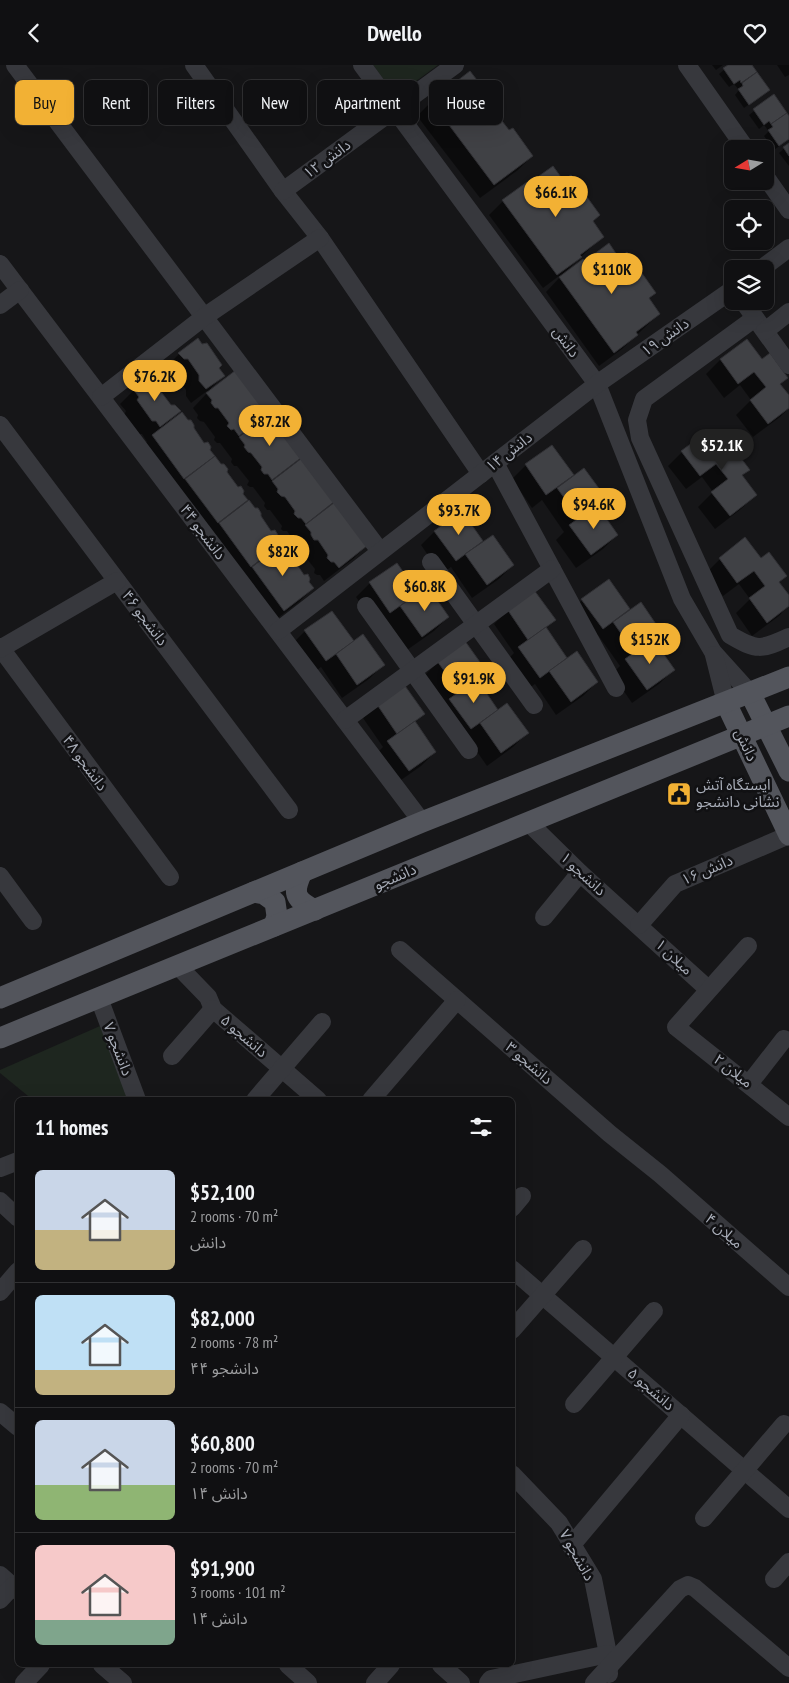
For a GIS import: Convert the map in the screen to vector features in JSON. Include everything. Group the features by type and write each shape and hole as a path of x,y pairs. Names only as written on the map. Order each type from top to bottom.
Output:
{"main road":[{"path":"0,998 422,822 789,677"},
{"name":"دانش","path":"750,693 789,771"},
{"name":"دانش","path":"726,703 789,835"},
{"name":"دانشجو","path":"0,1038 789,716"},
{"path":"302,872 296,887 297,897 303,904 315,909"},
{"path":"254,892 264,895 274,902 277,916 274,926"}],"street":[{"path":"15,65 380,551"},
{"path":"194,65 283,191 320,238 488,468 552,569 616,688"},
{"name":"دانش","path":"362,65 373,80"},
{"name":"دانش ۱۲","path":"419,92 455,65"},
{"path":"688,65 740,140"},
{"name":"دانش ۱۲","path":"283,191 374,125"},
{"name":"دانش","path":"406,125 597,384 682,599 713,652 750,693"},
{"path":"774,189 789,210"},
{"path":"101,397 204,317 320,238"},
{"path":"773,260 789,248"},
{"name":"دانشجو ۴۴","path":"0,264 422,822"},
{"path":"0,305 20,290"},
{"name":"دانش ۱۹","path":"597,384 724,296"},
{"path":"750,310 789,365"},
{"path":"789,312 760,324 644,399 636,420 640,437 730,635 748,646 768,647 789,637"},
{"name":"دانش ۱۴","path":"278,631 597,384"},
{"name":"دانشجو ۴۶","path":"0,425 289,810"},
{"path":"431,562 534,705"},
{"path":"345,720 552,569"},
{"path":"0,648 117,581"},
{"path":"366,606 469,750"},
{"name":"دانشجو ۴۸","path":"0,648 170,877"},
{"name":"دانش","path":"713,652 726,703"},
{"name":"دانشجو ۱","path":"528,821 580,873 639,925"},
{"name":"دانش ۱۶","path":"639,925 674,884 789,835"},
{"path":"544,917 580,873"},
{"path":"0,876 33,921"},
{"name":"میلان ۱","path":"639,925 708,989"},
{"path":"708,989 748,946"},
{"name":"دانشجو ۳","path":"400,950 610,1134 660,1174"},
{"name":"دانشجو ۵","path":"178,966 208,997 213,1009 315,1097"},
{"name":"میلان ۲","path":"708,989 676,1027 789,1117"},
{"name":"دانشجو ۷","path":"98,998 136,1097"},
{"path":"374,1097 457,999"},
{"path":"172,1056 213,1009"},
{"path":"258,1097 322,1022"},
{"path":"749,1084 784,1039"},
{"path":"0,1168 15,1162"},
{"name":"میلان ۴","path":"660,1174 789,1287"},
{"path":"0,1201 15,1215"},
{"path":"515,1327 583,1249"},
{"name":"دانشجو ۵","path":"515,1272 789,1509"},
{"path":"0,1292 15,1274"},
{"path":"574,1404 654,1311"},
{"path":"0,1412 15,1424"},
{"path":"571,1546 681,1415"},
{"path":"704,1517 784,1424"},
{"name":"دانشجو ۷","path":"515,1477 558,1523 593,1579 609,1668"},
{"path":"774,1579 789,1562"},
{"path":"0,1600 10,1584"},
{"path":"594,1683 680,1589 688,1585 696,1588 789,1668"},
{"path":"24,1683 39,1667"},
{"path":"104,1667 123,1683"},
{"path":"290,1667 302,1681"},
{"path":"376,1683 389,1667"},
{"path":"443,1667 461,1683"},
{"path":"489,1681 609,1668"}],"shaded area":[{"path":"373,65 438,65 418,80 384,80"},
{"path":"100,1026 129,1097 29,1097 0,1073 0,1070"}],"building":[{"path":"728,65 752,65 757,72 741,83 740,80 734,84 723,68"},
{"path":"470,71 477,80 458,80"},
{"path":"757,72 770,90 749,105 738,89 743,86 742,83"},
{"path":"774,94 787,113 771,124 769,121 764,125 753,109"},
{"path":"787,113 789,116 789,139 779,146 768,130 773,127 771,124"},
{"path":"503,122 509,130 513,128 533,156 494,185 449,125 503,125"},
{"path":"789,143 789,156 783,147"},
{"path":"553,166 563,180 571,175 600,215 593,221 604,237 580,255 582,257 557,275 502,200"},
{"path":"609,243 619,258 627,252 656,293 649,298 660,314 636,332 638,335 614,353 559,277"},
{"path":"198,338 202,344 207,343 222,365 219,368 225,376 206,389 199,381 199,375 188,359 184,359 178,353"},
{"path":"747,339 762,359 770,353 788,378 780,384 789,395 789,408 768,424 750,400 766,387 754,372 738,384 720,359"},
{"path":"236,370 269,413 239,436 234,429 231,430 227,426 229,423 218,408 215,408 211,403 212,400 206,393"},
{"path":"153,375 159,383 159,389 171,405 175,405 181,411 160,427 156,421 152,421 137,400 139,397 133,389"},
{"path":"182,412 188,420 191,420 204,443 208,442 211,447 210,450 215,456 184,479 152,435"},
{"path":"269,414 302,457 272,480 268,474 264,474 261,470 262,467 244,447 245,445 239,437"},
{"path":"708,431 723,451 731,445 750,470 742,475 757,495 730,516 711,492 728,479 716,464 700,476 681,451"},
{"path":"552,445 574,475 546,495 525,464"},
{"path":"215,456 228,469 227,472 238,487 241,486 244,491 243,494 248,500 218,523 185,479"},
{"path":"302,458 335,501 306,524 294,514 295,511 285,497 277,492 278,489 272,481"},
{"path":"584,468 606,498 579,518 557,488"},
{"path":"249,500 255,508 258,508 271,531 275,530 281,544 251,567 219,523"},
{"path":"335,502 368,545 339,568 327,558 328,555 318,540 314,540 311,532 305,525"},
{"path":"597,505 618,535 591,555 569,525"},
{"path":"462,511 483,541 456,561 434,531"},
{"path":"493,535 514,565 487,585 465,554"},
{"path":"745,537 761,558 769,552 787,576 779,582 789,595 789,606 767,623 749,598 765,586 754,571 737,583 719,558"},
{"path":"282,544 288,552 291,552 304,575 308,574 309,582 314,588 284,611 252,567"},
{"path":"397,563 418,593 390,613 369,582"},
{"path":"609,579 630,609 603,629 581,599"},
{"path":"428,587 449,617 422,637 400,606"},
{"path":"534,590 556,620 528,640 507,609"},
{"path":"641,602 662,633 634,652 613,622"},
{"path":"332,611 354,641 326,661 304,630"},
{"path":"546,627 567,658 540,678 518,647"},
{"path":"363,634 385,665 357,685 336,654"},
{"path":"653,639 675,670 647,690 625,659"},
{"path":"465,641 487,672 459,691 437,661"},
{"path":"577,651 598,682 571,702 549,671"},
{"path":"477,679 498,710 471,729 449,699"},
{"path":"403,683 425,714 397,734 376,703"},
{"path":"507,703 529,733 501,753 480,723"},
{"path":"415,721 436,752 409,771 387,741"}],"place":[{"name":"ایستگاه آتش نشانی دانشجو","path":"679,794"}]}
